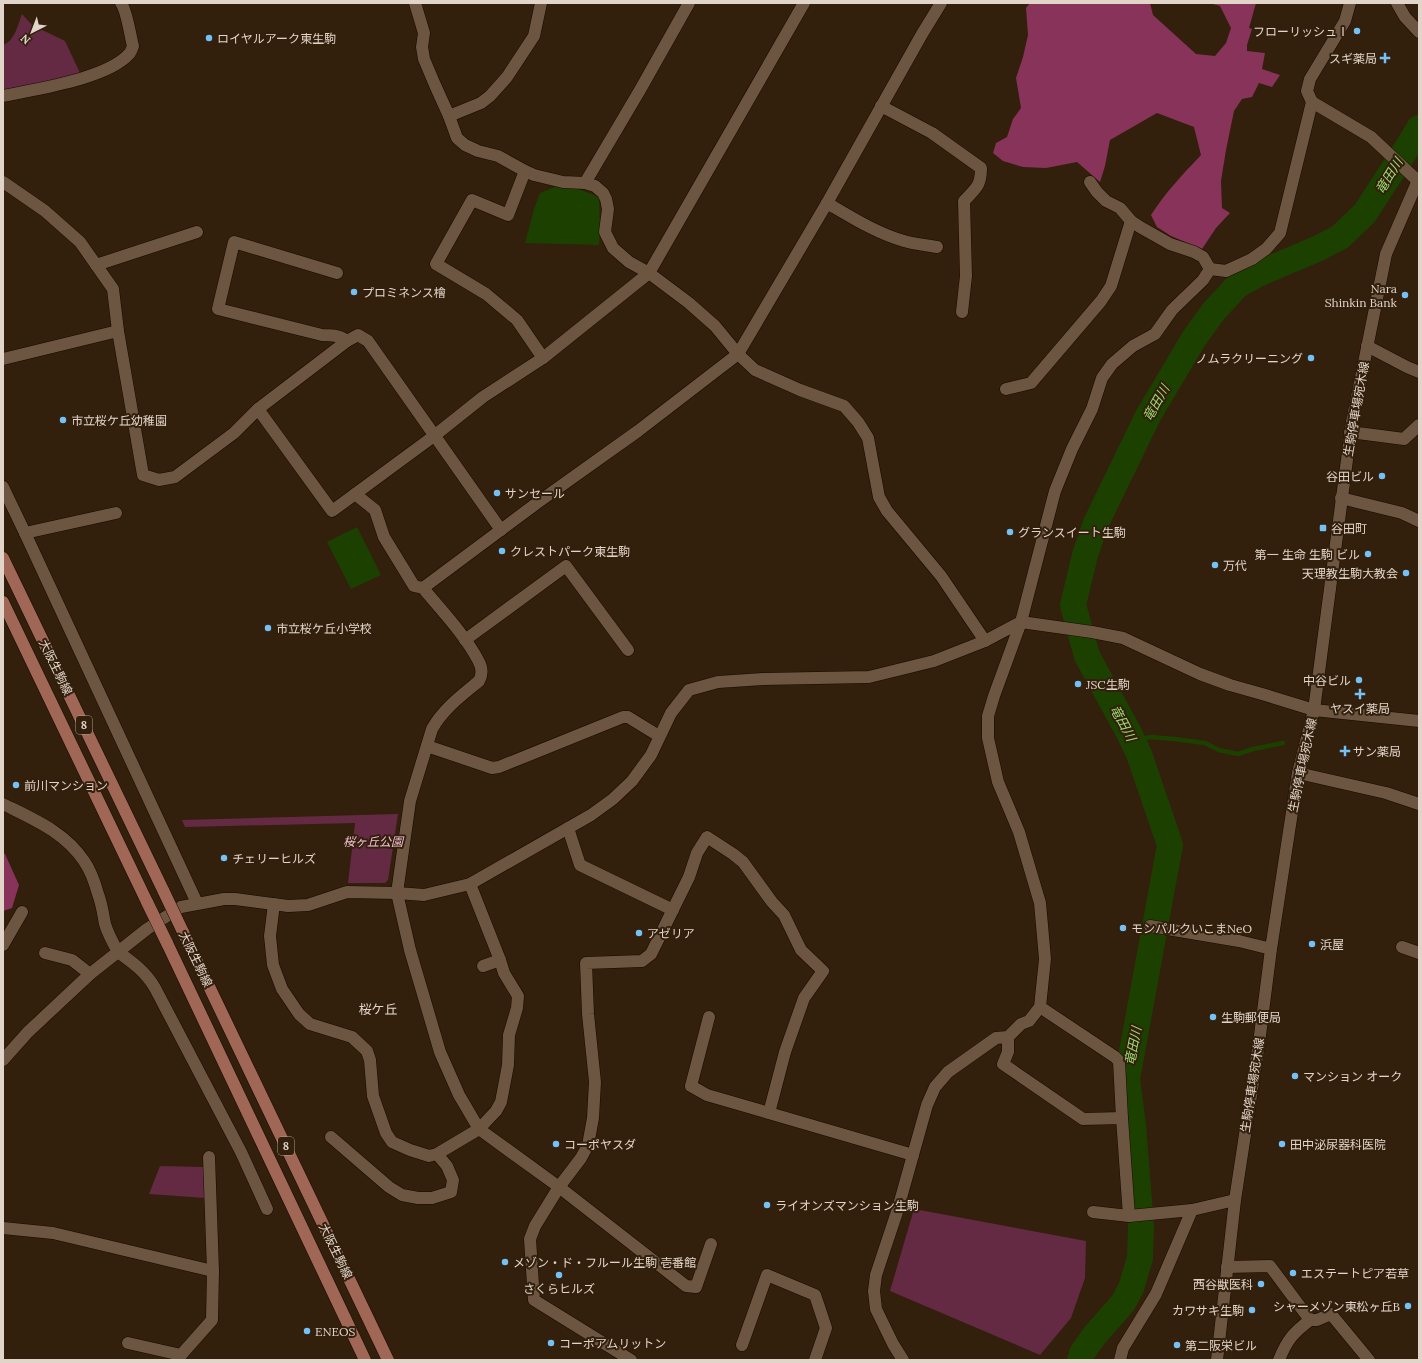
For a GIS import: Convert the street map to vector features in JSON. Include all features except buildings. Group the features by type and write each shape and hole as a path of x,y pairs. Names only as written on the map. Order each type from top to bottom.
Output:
{"main road":[{"name":"大阪生駒線","path":"3,558 388,1360"},
{"name":"大阪生駒線","path":"3,602 365,1360"}],"street":[{"path":"3,96 86,77 111,67 129,54 133,46 124,7 121,3"},
{"path":"414,3 424,33 422,47 424,59 450,116 457,138 465,145 478,151 498,156 525,171 563,182 585,183 595,186 603,193 606,200 608,209 605,232 613,248 629,262 649,273 715,326 738,354 754,370 800,390 844,406 858,422 868,438 879,497 887,511 941,576 985,641"},
{"path":"450,116 481,103 490,96 507,77 534,36 541,3"},
{"path":"585,183 689,3"},
{"path":"258,410 332,511 434,436 483,397 543,358 649,273 804,3"},
{"path":"423,588 638,430 738,354 827,203 941,3"},
{"path":"1350,3 1344,22 1310,79 1307,91 1312,102 1370,137 1418,180"},
{"path":"1397,3 1405,17 1419,32"},
{"path":"1210,269 1226,271 1252,259 1266,249 1280,233 1312,102"},
{"path":"881,106 932,133 981,168 981,179 979,185 964,201 966,276 962,312"},
{"path":"525,171 508,215 472,200 436,264 486,294 517,320 543,358"},
{"name":"生駒停車場宛木線","path":"1217,1360 1235,1200 1298,773 1314,710 1350,432 1386,254 1418,180"},
{"path":"3,182 45,211 80,242 113,289 118,331 143,475 159,480 175,477 234,433 258,410 347,341 358,335 368,341 501,530"},
{"path":"1090,182 1106,201 1120,208 1140,227 1170,244 1194,252 1203,257 1210,269"},
{"path":"827,203 855,220 884,233 904,241 937,247"},
{"path":"1006,389 1030,383 1101,301 1111,286 1131,220"},
{"path":"96,265 197,232"},
{"path":"337,273 234,242 218,309 322,335 336,336 347,341"},
{"path":"903,1360 893,1344 876,1309 874,1291 876,1274 897,1212 927,1105 935,1087 948,1072 996,1038 1008,1037 1021,1024 1029,1021 1040,1007 1045,959 1040,903 1019,832 998,782 988,738 988,716 1021,622 1055,491 1072,449 1092,409 1102,378 1112,364 1132,346 1155,334 1172,310 1202,280 1210,269"},
{"path":"3,359 118,331"},
{"path":"1367,346 1419,372"},
{"path":"1350,432 1404,438 1419,425"},
{"path":"3,487 197,903"},
{"path":"355,494 375,510 384,537 414,586 423,588 465,640 479,661 482,676 479,681 452,704 437,720 432,729 410,801 397,893 410,950 440,1052 459,1095 479,1129 559,1187 686,1286 696,1287 711,1244"},
{"path":"1341,498 1402,513 1419,521"},
{"path":"25,533 116,513"},
{"path":"465,640 566,566 628,650"},
{"path":"3,1060 28,1032 90,974 147,929 181,906 224,899 288,906 308,905 346,892 424,895 470,884 591,815 613,799 632,781 650,755 672,713 690,690 718,682 763,679 869,677 934,661 985,641 1021,622 1123,638 1200,674 1230,685 1314,710 1419,721"},
{"path":"426,746 492,768 499,767 623,717 628,717 659,736"},
{"path":"1298,773 1386,793 1419,804"},
{"path":"3,804 49,828 61,836 76,849 85,862 100,898 105,924 110,938 118,952 138,967 150,979 241,1152 267,1209"},
{"path":"568,828 580,865 673,910"},
{"path":"631,1360 534,1300 530,1239 535,1226 559,1187 581,1158 588,1146 593,1118 595,1082 588,1014 586,963 642,961 651,954 673,910 697,853 707,837 728,850 743,862 772,902 784,915 801,950 823,971 804,998 785,1052 769,1113"},
{"path":"274,904 270,936 273,965 282,989 300,1014 310,1024 352,1037 367,1051 370,1060 373,1096 386,1133 392,1142 429,1156 437,1154 479,1129 496,1111 501,1102 508,1065 509,1035 517,1008 518,996 504,974 500,960 470,884"},
{"path":"3,945 22,912"},
{"path":"1150,926 1239,941 1271,949"},
{"path":"1402,948 1419,953"},
{"path":"45,953 72,960 90,974"},
{"path":"483,966 500,960"},
{"path":"1040,1007 1119,1061 1122,1118 1131,1216"},
{"path":"708,1017 691,1086 707,1095 913,1155"},
{"path":"1008,1037 1008,1052 1003,1064 1083,1119 1122,1118"},
{"path":"331,1137 389,1187 402,1195 418,1198 432,1198 451,1192 453,1180 447,1166 437,1154"},
{"path":"128,1343 181,1355 212,1320 213,1271 209,1157"},
{"path":"1093,1212 1131,1216 1192,1210 1235,1200"},
{"path":"1120,1360 1123,1348 1156,1294 1192,1210"},
{"path":"3,1228 53,1233 213,1271"},
{"path":"1227,1267 1270,1266 1310,1320"},
{"path":"742,1346 767,1275 814,1295 826,1328 815,1360"},
{"path":"1279,1360 1293,1333 1310,1320 1317,1320 1331,1314 1369,1360"}],"green space":[{"path":"22,14 32,25 65,41 81,75 3,93 3,45 13,36"},
{"name":"桜ヶ丘公園","path":"398,814 388,880 385,883 348,883 355,823 185,827 182,820"},
{"path":"160,1166 203,1167 205,1198 149,1194"},
{"path":"914,1209 1086,1241 1085,1278 1071,1318 1040,1355 890,1291"}],"shaded area":[{"path":"1030,3 1150,3 1153,15 1196,54 1215,56 1226,43 1231,28 1220,6 1209,3 1256,3 1249,28 1252,29 1247,45 1247,51 1265,53 1262,69 1280,75 1272,87 1259,83 1252,97 1242,99 1234,111 1221,181 1222,208 1230,213 1216,228 1202,249 1171,236 1157,227 1151,215 1168,191 1201,155 1194,127 1157,113 1110,140 1100,182 1077,162 1046,168 1023,167 1003,161 993,153 996,143 1007,137 1013,119 1021,108 1016,78 1028,35 1026,8"},
{"path":"555,187 576,188 599,197 599,245 525,243 540,193"},
{"path":"357,527 381,575 351,589 327,542"},
{"path":"3,853 5,854 19,885 12,908 3,911"}],"waterway":[{"name":"竜田川","path":"1080,1360 1082,1353 1094,1336 1123,1303 1131,1288 1140,1258 1141,1226 1133,1125 1127,1079 1170,845 1139,754 1087,656 1073,605 1085,555 1096,523 1148,416 1193,340 1213,312 1238,285 1258,274 1319,248 1340,237 1365,213 1419,128"},
{"path":"1133,741 1151,737 1174,739 1205,743 1219,750 1238,754 1253,749 1283,743"}],"place":[{"name":"フローリッシュⅠ","path":"1357,31"},
{"name":"ロイヤルアーク東生駒","path":"209,38"},
{"name":"スギ薬局","path":"1385,58"},
{"name":"プロミネンス檜","path":"354,292"},
{"name":"Nara Shinkin Bank","path":"1405,295"},
{"name":"ノムラクリーニング","path":"1311,358"},
{"name":"市立桜ケ丘幼稚園","path":"63,420"},
{"name":"谷田ビル","path":"1382,476"},
{"name":"サンセール","path":"497,493"},
{"name":"谷田町","path":"1323,528"},
{"name":"グランスイート生駒","path":"1010,532"},
{"name":"クレストパーク東生駒","path":"502,551"},
{"name":"第一 生命 生駒 ビル","path":"1368,554"},
{"name":"万代","path":"1215,565"},
{"name":"天理教生駒大教会","path":"1406,573"},
{"name":"市立桜ケ丘小学校","path":"268,628"},
{"name":"中谷ビル","path":"1359,680"},
{"name":"JSC生駒","path":"1078,684"},
{"name":"ヤスイ薬局","path":"1360,694"},
{"name":"サン薬局","path":"1345,751"},
{"name":"前川マンション","path":"16,785"},
{"name":"チェリーヒルズ","path":"224,858"},
{"name":"モンパルクいこまNeO","path":"1123,928"},
{"name":"アゼリア","path":"639,933"},
{"name":"浜屋","path":"1312,944"},
{"name":"生駒郵便局","path":"1213,1017"},
{"name":"マンション オーク","path":"1295,1076"},
{"name":"コーポヤスダ","path":"556,1144"},
{"name":"田中泌尿器科医院","path":"1282,1144"},
{"name":"ライオンズマンション生駒","path":"767,1205"},
{"name":"メゾン・ド・フルール生駒 壱番館","path":"505,1262"},
{"name":"エステートピア若草","path":"1293,1273"},
{"name":"さくらヒルズ","path":"559,1275"},
{"name":"西谷獣医科","path":"1261,1284"},
{"name":"シャーメゾン東松ヶ丘B","path":"1408,1306"},
{"name":"カワサキ生駒","path":"1252,1310"},
{"name":"ENEOS","path":"307,1331"},
{"name":"コーポアムリットン","path":"551,1343"},
{"name":"第二阪栄ビル","path":"1177,1345"}],"district":[{"name":"桜ケ丘","path":"378,1009"}]}
